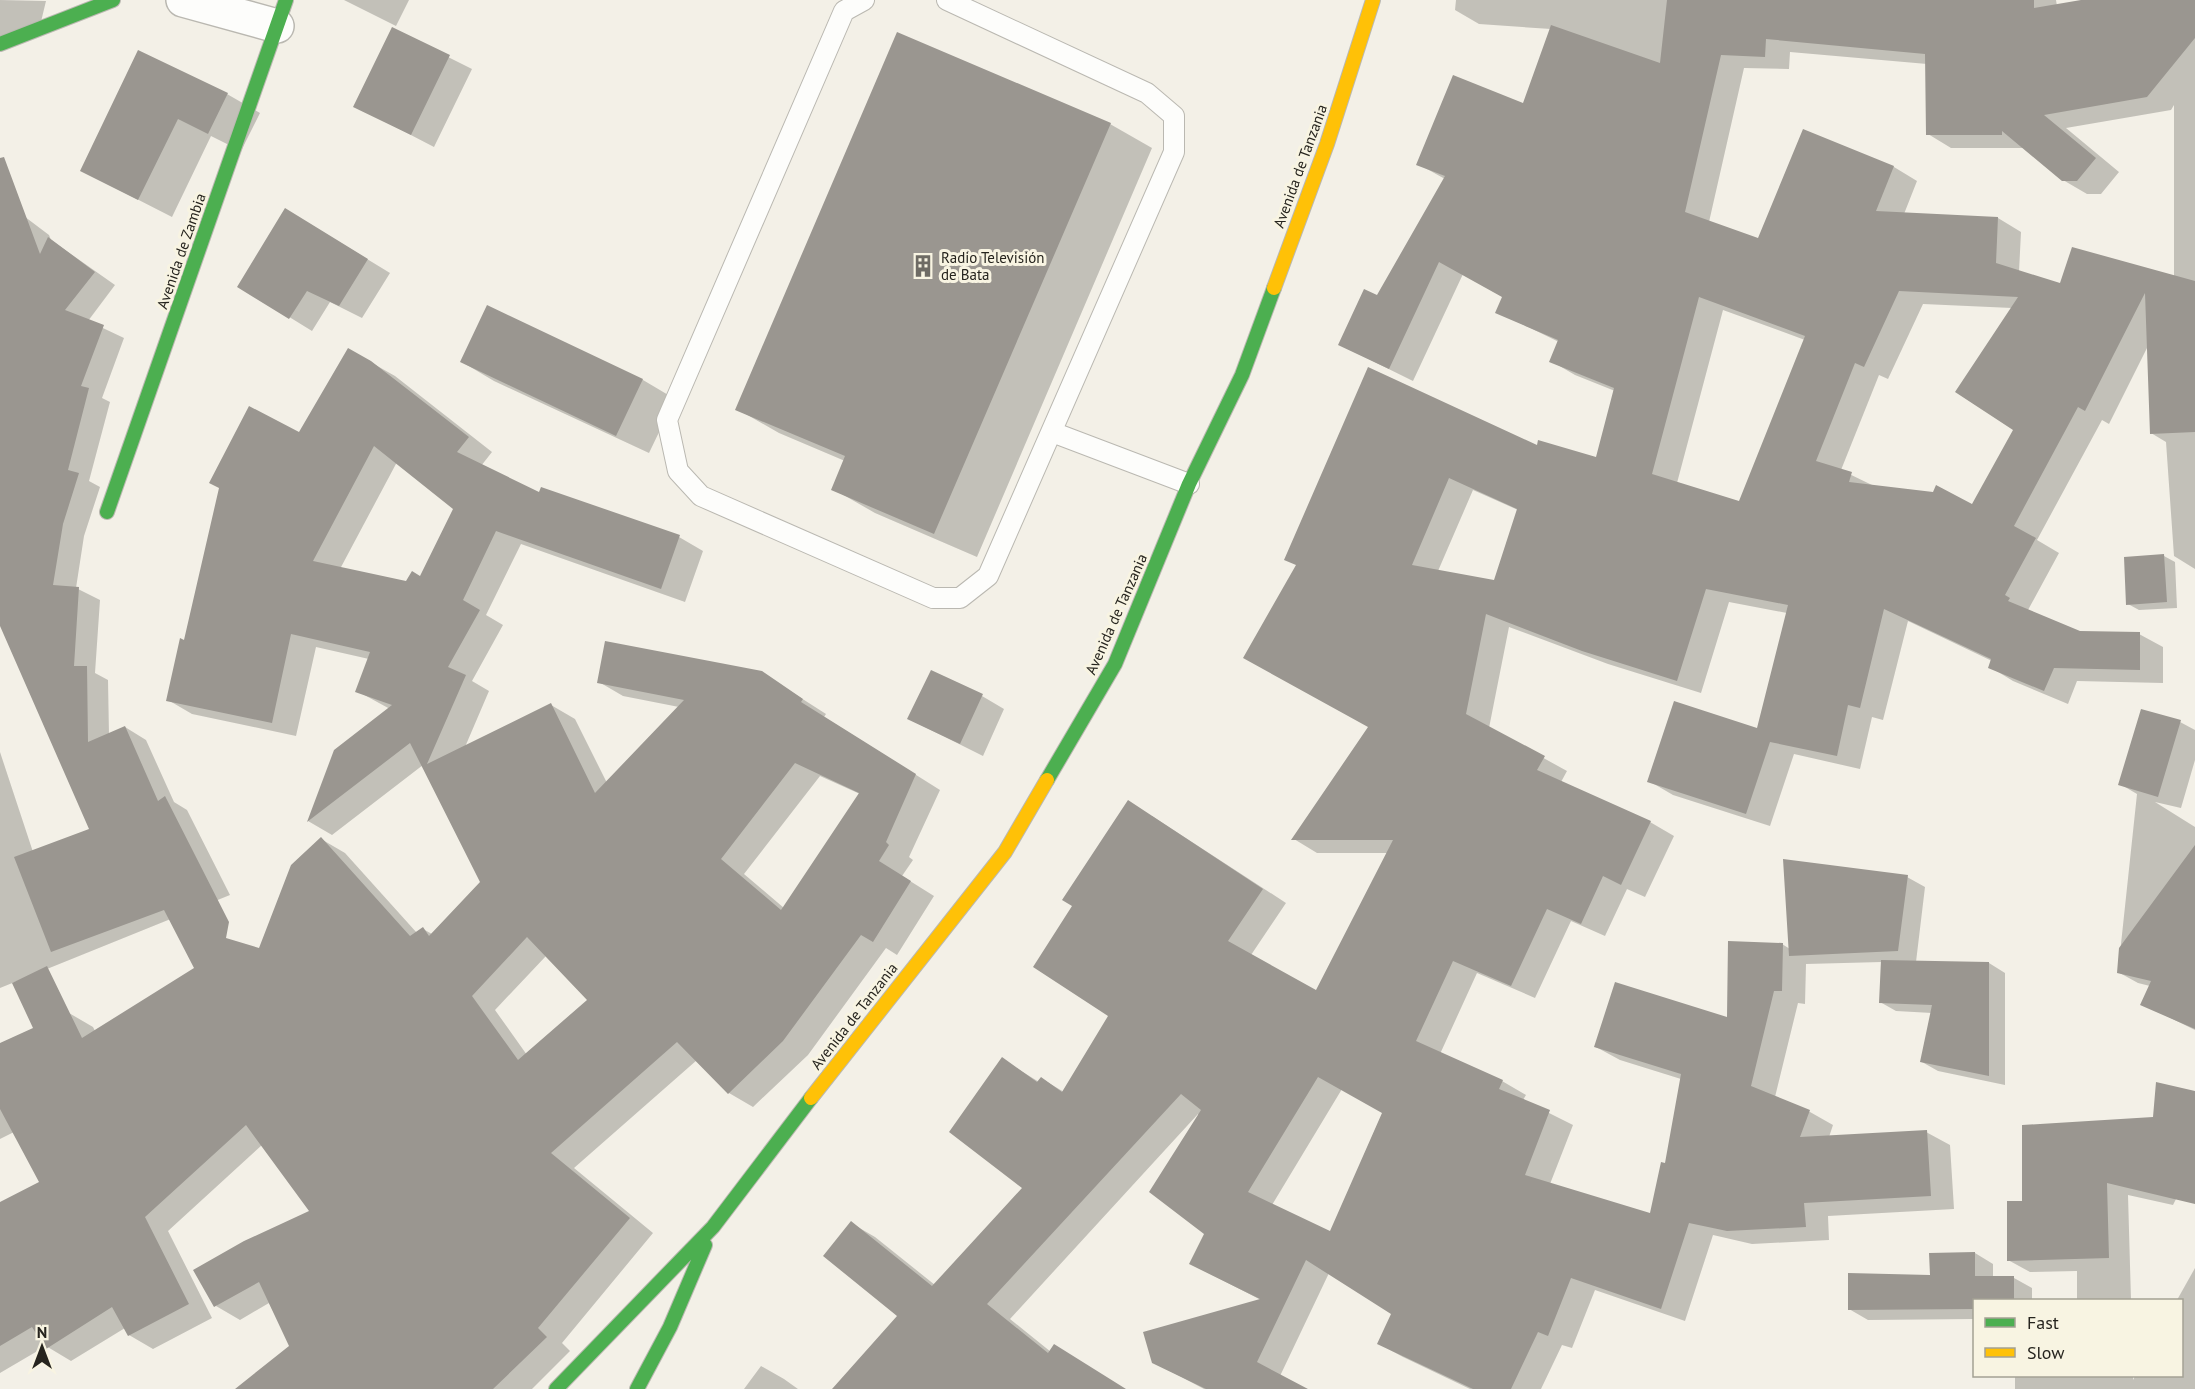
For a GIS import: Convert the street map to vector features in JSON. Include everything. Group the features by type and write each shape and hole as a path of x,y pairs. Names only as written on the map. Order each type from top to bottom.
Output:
{"main road":[{"path":"0,45 113,0"},
{"name":"Avenida de Tanzania","path":"713,1227 863,1029 1005,852 1115,664 1188,484 1242,375 1327,144 1373,0"},
{"name":"Avenida de Zambia","path":"107,512 281,13"},
{"path":"556,1389 713,1227"},
{"path":"637,1389 670,1327 713,1227"}],"street":[{"path":"183,0 281,13"}],"lane":[{"path":"864,0 843,11 667,420 678,471 701,496 933,598 960,598 987,576 1052,432 1174,152 1174,116 1147,93 947,0"},
{"path":"1052,432 1188,484"}],"building":[{"path":"1667,0 2034,0 2034,8 2081,0 2195,0 2195,38 2147,97 2044,115 2096,158 2077,181 2062,181 2002,131 2002,135 1926,135 1925,54 1766,39 1765,57 1721,55 1685,212 1758,238 1803,129 1894,166 1876,211 1998,217 1996,263 2060,283 2072,247 2195,281 2195,432 2150,434 2145,293 2085,411 2078,407 2014,526 2036,538 2005,595 2010,598 2008,601 2080,631 2140,632 2140,670 2054,668 2044,691 1988,668 1991,659 1884,609 1860,708 1848,705 1837,756 1770,742 1746,814 1647,782 1674,701 1757,728 1788,605 1706,589 1677,681 1582,651 1486,614 1466,714 1545,756 1537,770 1651,821 1621,885 1603,876 1581,924 1547,909 1511,986 1453,961 1416,1041 1503,1080 1499,1089 1550,1110 1525,1175 1650,1213 1661,1162 1665,1163 1681,1074 1594,1047 1615,982 1727,1017 1728,941 1783,943 1782,991 1774,991 1751,1086 1810,1110 1800,1137 1927,1130 1931,1196 1804,1203 1806,1227 1727,1231 1689,1223 1661,1309 1571,1278 1548,1336 1538,1332 1511,1389 1473,1389 1377,1344 1391,1314 1306,1260 1257,1362 1308,1389 1206,1389 1152,1363 1143,1332 1260,1299 1189,1264 1204,1234 1149,1192 1201,1110 1181,1094 987,1304 1048,1353 1054,1344 1126,1389 832,1389 897,1316 823,1256 851,1221 932,1286 1022,1188 949,1132 1002,1057 1037,1082 1041,1077 1062,1092 1108,1016 1033,967 1072,906 1062,900 1128,800 1263,889 1228,941 1316,990 1393,840 1291,840 1368,727 1243,658 1296,565 1284,560 1368,367 1537,445 1538,440 1596,457 1614,388 1549,362 1558,340 1495,313 1502,297 1439,262 1389,369 1338,345 1364,289 1377,295 1445,176 1416,165 1453,75 1523,103 1551,25 1660,63","holes":["1899,291 2018,297 1955,392 2013,430 1972,504 1936,485 1933,492 1849,482 1852,472 1816,461 1855,363 1864,367","1699,297 1805,336 1739,501 1652,474","1449,478 1517,509 1494,580 1412,565","1318,1077 1382,1113 1330,1231 1248,1192"]},
{"path":"392,27 450,55 411,135 353,107"},
{"name":"Radio Televisión de Bata","path":"897,32 1111,123 934,534 831,490 845,456 735,410"},
{"path":"138,50 228,93 208,134 178,119 138,200 80,171"},
{"path":"4,157 40,254 48,237 95,272 65,310 104,325 81,386 89,388 68,470 79,473 63,524 53,585 79,587 74,666 87,666 88,742 125,726 158,801 165,796 229,922 226,938 259,948 291,865 321,837 410,936 423,927 429,936 480,882 410,743 307,822 334,750 392,705 355,692 370,652 291,634 272,723 166,701 180,638 184,640 219,488 209,483 249,406 299,432 348,348 371,361 469,437 457,452 539,492 541,487 680,535 661,589 496,531 463,600 480,610 448,667 466,675 427,764 551,703 595,793 684,700 597,683 605,641 762,671 803,699 801,702 916,774 886,842 889,845 879,861 911,881 873,942 861,935 783,1041 728,1094 677,1042 551,1153 630,1218 538,1328 547,1337 493,1389 235,1389 289,1346 259,1282 214,1307 193,1270 244,1241 309,1211 246,1125 145,1217 189,1304 128,1336 112,1307 46,1349 32,1327 0,1346 0,1202 39,1182 0,1109 0,1043 33,1028 12,983 47,966 82,1038 194,968 164,910 51,952 14,857 89,829 0,626 0,158","holes":["374,446 453,509 420,576 412,571 406,581 313,561","795,763 859,793 781,910 721,859","527,937 587,1000 518,1060 472,996"]},
{"path":"285,208 368,259 339,306 307,291 289,319 237,287"},
{"path":"487,305 643,379 616,436 460,362"},
{"path":"2164,554 2167,602 2126,605 2124,557"},
{"path":"931,670 983,694 960,744 907,719"},
{"path":"2141,709 2181,720 2158,797 2118,785"},
{"path":"2195,845 2195,1029 2140,1005 2151,981 2117,973 2119,948"},
{"path":"1783,859 1908,875 1898,951 1789,956"},
{"path":"1881,960 1989,962 1989,1076 1920,1062 1932,1005 1879,1003"},
{"path":"2156,1082 2195,1091 2195,1204 2107,1183 2109,1258 2007,1261 2007,1201 2022,1201 2022,1125 2153,1117"},
{"path":"1975,1252 1975,1276 2014,1276 2014,1299 1973,1299 1973,1309 1848,1310 1848,1273 1930,1275 1929,1253"}],"traffic: fast":[{"path":"0,44 113,0"},
{"path":"107,512 286,0"},
{"path":"1047,780 1115,664 1189,484 1242,375 1274,288"},
{"path":"556,1389 713,1227 811,1098"},
{"path":"637,1389 670,1327 705,1245"}],"traffic: slow":[{"path":"1274,288 1327,144 1373,0"},
{"path":"811,1098 1005,852 1047,780"}],"place":[{"name":"Radio Televisión de Bata","path":"923,266"}]}
